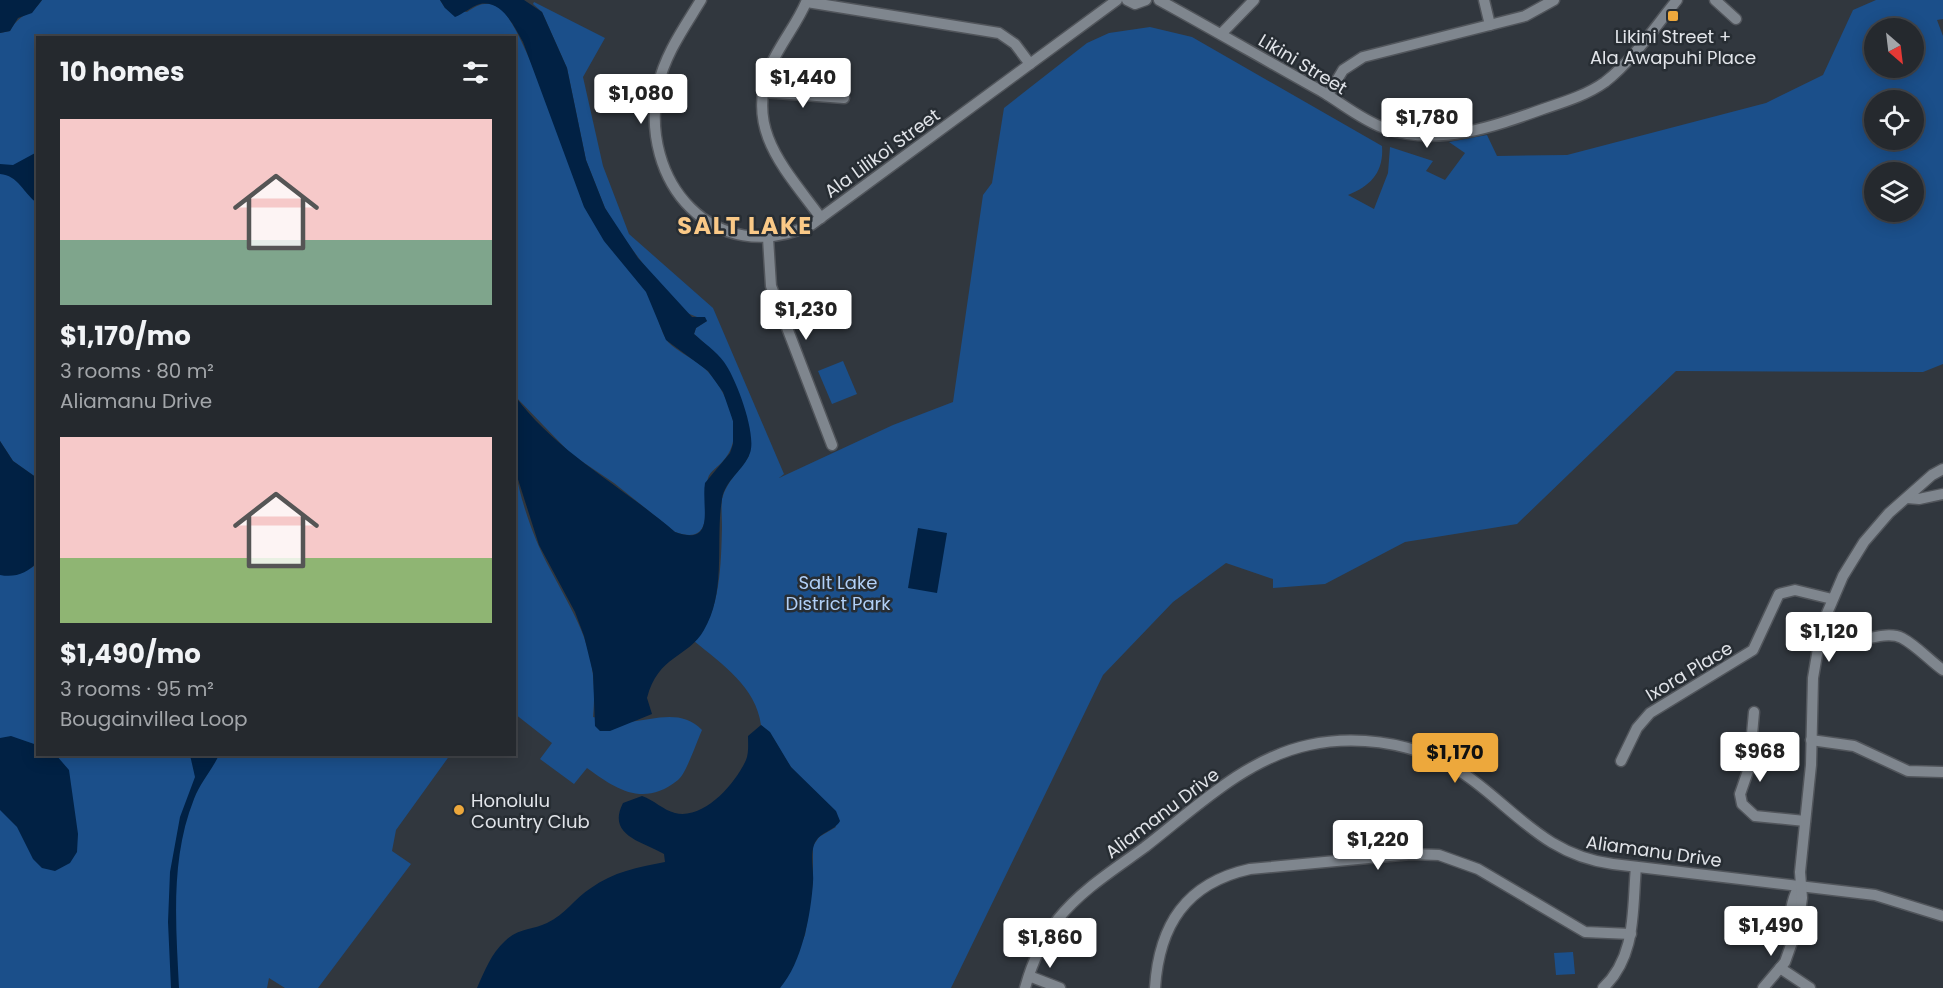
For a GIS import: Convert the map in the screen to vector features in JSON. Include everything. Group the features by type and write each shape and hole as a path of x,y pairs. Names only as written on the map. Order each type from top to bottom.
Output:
{"street":[{"name":"Ala Lilikoi Street","path":"701,0 669,54 658,87 656,130 662,158 673,188 698,216 731,234 768,238 799,230 821,218 1118,0"},
{"path":"1127,0 1135,4 1146,0"},
{"name":"Likini Street","path":"1159,0 1328,95 1363,119 1395,131 1446,135 1483,129 1569,100 1598,86 1623,66 1677,0"},
{"path":"1221,34 1254,0"},
{"path":"1484,0 1490,25"},
{"path":"1328,95 1343,70 1363,57 1533,13 1554,0"},
{"path":"1715,0 1736,19"},
{"path":"821,218 770,147 762,117 763,92 772,63 807,1 817,6 999,33 1015,44 1030,64"},
{"path":"763,92 844,98"},
{"path":"768,238 771,286 832,445"},
{"path":"1763,988 1788,955 1798,925 1802,898 1799,886 1811,740 1813,678 1819,644 1832,599 1864,542 1932,475 1943,470"},
{"path":"1907,498 1919,499 1943,494"},
{"name":"Ixora Place","path":"1621,761 1638,728 1650,713 1753,650 1779,594 1795,590 1832,599"},
{"path":"1819,644 1840,646 1882,636 1895,636 1904,639 1943,670"},
{"path":"1754,712 1748,773 1740,794 1742,804 1755,816 1805,821"},
{"path":"1811,740 1854,746 1908,771 1943,772"},
{"name":"Aliamanu Drive","path":"1028,984 1036,955 1050,930 1088,890 1236,778 1263,762 1308,745 1356,741 1388,744 1420,752 1467,775 1541,837 1566,853 1595,862 1875,896 1943,916"},
{"path":"1155,988 1160,949 1169,925 1180,910 1193,896 1214,881 1250,869 1411,854 1439,855 1478,869 1585,932 1631,934"},
{"path":"1603,988 1620,968 1631,934 1636,867"},
{"path":"1780,968 1810,988"},
{"path":"1028,984 1060,988"}],"green space":[{"path":"42,0 440,0 445,8 467,12 483,4 491,4 500,8 510,20 533,68 587,210 648,294 668,342 698,363 713,377 729,406 734,428 733,442 728,455 708,478 705,520 702,528 697,533 688,535 675,532 614,483 571,454 516,397 516,36 36,36 36,477 13,461 0,441 0,33 10,31 17,21"},
{"name":"Salt Lake District Park","path":"1876,0 1943,0 1943,19 1937,20 1943,36 1943,364 1923,372 1676,371 1517,524 1405,542 1325,584 1273,588 1273,579 1226,563 1173,602 1103,675 951,988 780,988 805,935 813,882 813,846 819,837 836,827 787,762 770,734 761,725 758,711 745,688 736,677 694,641 710,617 718,587 722,499 730,481 749,456 745,419 736,388 729,374 709,347 694,334 696,328 707,321 687,313 653,277 617,229 605,208 586,160 567,68 542,12 533,4 534,2 605,38 583,77 603,166 629,234 713,308 784,474 779,478 893,425 953,402 983,195 992,183 1004,108 1087,43 1109,33 1150,27 1192,37 1382,146 1381,163 1374,177 1363,187 1348,195 1374,209 1388,173 1390,147 1433,161 1426,171 1445,180 1465,153 1449,142 1487,135 1497,156 1567,155 1766,103 1823,75 1853,10"},
{"path":"843,361 857,394 832,404 818,371"},
{"name":"Honolulu Country Club","path":"516,473 533,531 585,639 593,674 593,717 626,722 677,717 686,719 702,730 681,777 653,793 641,794 619,788 587,768 574,784 540,759 552,743 516,715"},
{"name":"Honolulu Country Club","path":"36,563 36,756 449,756 396,830 392,851 411,864 318,988 285,988 269,978 267,988 0,988 0,575 33,567"},
{"path":"1573,952 1575,974 1556,975 1554,953"}],"shaded area":[{"path":"0,0 42,0 32,13 18,18 10,31 0,33"},
{"path":"440,0 524,0 542,12 567,68 586,160 605,208 638,258 692,317 705,317 707,321 696,328 694,334 717,354 729,370 739,393 751,433 750,453 744,465 727,486 722,499 716,599 704,630 690,646 658,673 647,698 652,714 610,731 600,731 595,726 593,673 584,636 575,612 539,545 516,473 516,397 531,416 590,468 675,532 688,535 697,534 702,529 705,513 705,483 730,453 733,444 733,421 723,392 708,371 666,340 646,292 604,241 584,207 523,42 511,22 501,10 488,4 477,5 455,17"},
{"path":"36,153 36,202 16,181 0,174 0,164 13,165"},
{"path":"0,441 13,461 36,477 36,563 25,572 16,575 0,575"},
{"path":"918,528 947,533 937,593 908,588"},
{"path":"761,725 770,732 791,767 836,811 840,821 819,837 814,845 813,882 804,938 788,978 780,988 477,988 492,957 510,937 520,931 553,920 599,882 636,868 665,862 664,854 638,841 623,830 619,823 619,814 623,803 642,796 671,812 686,814 707,806 726,789 741,769 748,754 748,736"},
{"path":"11,736 36,745 36,756 57,756 69,770 78,834 77,852 70,863 55,871 42,868 33,859 17,827 0,810 0,738"},
{"path":"190,756 218,756 199,787 186,822 181,845 176,892 179,988 171,988 168,922 170,872 180,817 195,777"}],"place":[{"name":"Likini Street + Ala Awapuhi Place","path":"1673,16"},
{"name":"Honolulu Country Club","path":"459,810"}],"district":[{"name":"SALT LAKE","path":"745,225"}]}
